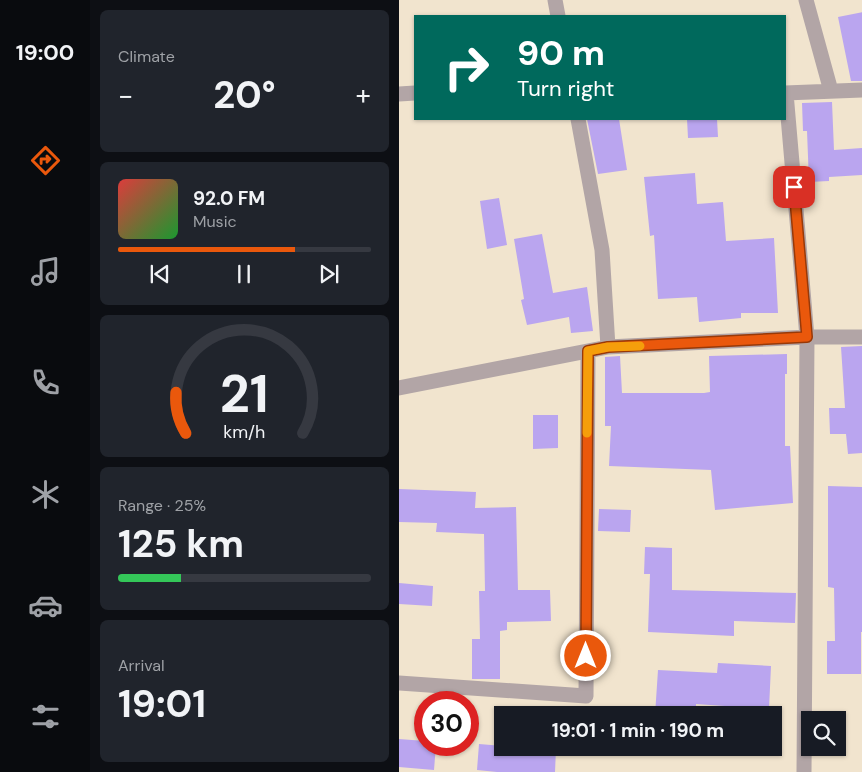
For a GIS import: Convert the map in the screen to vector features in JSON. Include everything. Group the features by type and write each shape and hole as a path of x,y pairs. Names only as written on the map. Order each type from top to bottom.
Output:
{"street":[{"path":"555,0 558,15"},
{"path":"806,0 831,91"},
{"path":"804,772 807,337 786,93 862,90"},
{"path":"399,94 414,94"},
{"path":"578,120 602,250 608,347"},
{"path":"399,388 608,347 807,337 862,337"},
{"path":"399,683 586,696 588,351"}],"building":[{"path":"863,12 863,81 851,81 838,17"},
{"path":"832,102 834,150 863,148 863,175 829,177 829,181 809,182 807,131 803,131 802,103"},
{"path":"587,120 619,120 627,170 598,174"},
{"path":"687,120 717,120 718,137 688,138"},
{"path":"695,173 697,204 723,202 726,241 774,238 778,313 741,313 741,318 699,322 697,297 658,299 654,235 650,236 644,177"},
{"path":"499,198 507,245 487,249 480,201"},
{"path":"542,234 553,293 587,287 593,331 571,333 569,317 527,325 521,300 524,299 514,239"},
{"path":"863,346 863,453 848,454 846,434 830,434 829,408 845,408 841,347"},
{"path":"787,354 787,374 785,374 785,446 790,446 793,503 715,510 711,470 609,466 611,426 605,426 605,357 620,356 622,393 704,393 710,392 709,356"},
{"path":"533,415 558,415 558,448 533,449"},
{"path":"828,486 863,487 863,632 861,632 861,674 827,674 827,641 835,641 834,588 828,587"},
{"path":"399,489 476,492 475,508 516,507 518,590 550,590 551,621 507,622 507,630 500,631 500,679 472,679 472,639 480,639 479,591 485,591 484,534 436,532 437,523 399,522"},
{"path":"599,509 631,510 630,532 598,531"},
{"path":"645,547 672,548 672,590 796,593 795,623 734,621 734,636 648,632 650,574 644,574"},
{"path":"399,583 433,586 432,606 399,604"},
{"path":"718,663 771,666 769,706 696,704 696,706 656,706 658,670 717,673"},
{"path":"399,739 414,740 414,756 435,756 434,770 399,767"},
{"path":"479,744 494,745 494,756 556,756 555,772 477,770"}],"slow traffic":[{"path":"587,433 588,351 608,347 640,346"}],"route":[{"path":"586,656 588,351 608,347 807,337 794,187"}]}
